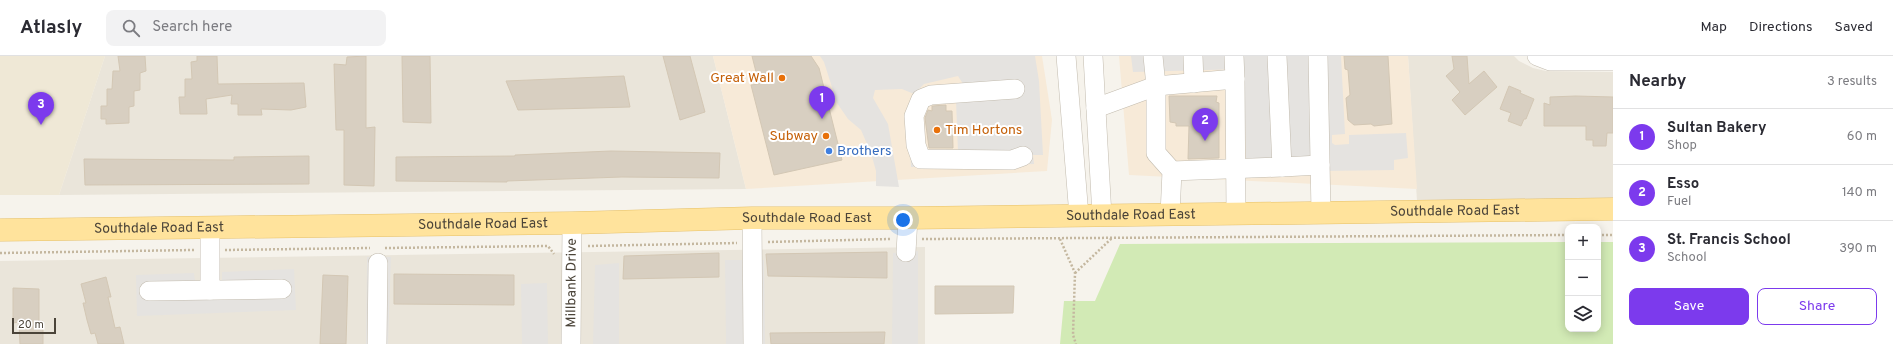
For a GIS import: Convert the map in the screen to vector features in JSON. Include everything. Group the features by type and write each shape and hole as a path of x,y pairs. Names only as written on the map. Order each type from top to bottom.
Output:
{"main road":[{"name":"Southdale Road East","path":"0,230 572,223 752,218 907,236 1079,216 1613,209"}],"street":[{"path":"1066,56 1079,216"},
{"path":"1093,56 1102,216"},
{"path":"1153,56 1156,86 1156,153 1172,171 1170,215"},
{"path":"1193,56 1194,83"},
{"path":"1234,56 1236,214"},
{"path":"1277,56 1282,167"},
{"path":"1318,56 1321,213"},
{"path":"1537,56 1550,61 1613,61"},
{"path":"1096,108 1156,86 1235,79"},
{"path":"1015,88 930,95 921,99 914,116 916,145 921,159 1012,160 1023,156"},
{"path":"1172,171 1320,165"},
{"path":"752,218 753,344"},
{"name":"Millbank Drive","path":"571,344 572,223"},
{"path":"210,228 210,290"},
{"path":"377,344 379,253"},
{"path":"149,291 282,289"}],"path":[{"path":"588,253 588,245 753,242 907,236 1060,239 1565,235"},
{"path":"1601,235 1613,235"},
{"path":"1075,273 1112,238"},
{"path":"1060,239 1075,273 1073,334 1076,344"},
{"path":"0,253 210,250 379,253 548,246 554,252 554,259"}],"shaded area":[{"path":"0,56 105,56 59,195 0,195"},
{"path":"105,56 713,56 746,189 59,195"},
{"path":"713,56 1042,56 1052,120 1047,171 746,189"},
{"path":"820,56 1035,56 1039,81 1043,155 1033,155 1034,164 911,167 909,112 917,96 924,91 965,87 958,76 924,84 914,94 902,89 875,90 873,98 888,124 899,187 876,186 876,171 871,153 861,130 848,119 837,103 824,62","holes":["929,99 956,100 958,152 967,154 967,159 916,161 915,133 910,133 915,132 917,110"]},
{"path":"1119,56 1408,56 1417,189 1129,175"},
{"path":"1131,56 1341,56 1345,134 1332,135 1332,143 1335,145 1349,144 1349,135 1406,133 1408,158 1394,160 1394,170 1246,172 1244,69 1133,72"},
{"path":"1408,56 1514,56 1519,61 1533,68 1546,71 1613,72 1613,201 1417,201"},
{"path":"925,247 925,344 0,344 0,261"},
{"path":"918,251 918,344 892,344 893,253"},
{"path":"367,257 391,257 388,344 366,344"},
{"path":"725,260 764,260 765,344 726,344"},
{"path":"619,263 619,344 593,344 595,265"},
{"path":"294,269 296,310 137,316 136,275 194,273 195,281 222,280 222,272"},
{"path":"547,283 548,344 522,344 521,284"}],"green space":[{"path":"1565,242 1565,332 1601,332 1601,242 1613,242 1613,344 1060,344 1064,301 1095,301 1120,244"}],"building":[{"path":"118,56 145,56 146,71 140,73 140,90 134,91 134,106 129,107 129,123 106,124 106,119 101,119 101,106 107,106 107,89 112,89 113,71 120,71"},
{"path":"197,56 217,56 218,84 304,83 306,107 291,110 261,109 262,115 238,115 238,104 231,104 232,95 206,99 207,114 180,114 179,97 185,97 185,79 192,79 191,62 197,61"},
{"path":"366,56 366,128 375,127 374,186 344,185 344,130 336,130 334,64 346,65 347,57"},
{"path":"402,56 430,56 431,123 403,122"},
{"path":"663,56 690,56 705,112 680,120"},
{"path":"752,56 811,56 819,68 842,160 774,175 751,85 759,84"},
{"path":"1344,56 1388,56 1392,124 1374,126 1371,124 1354,125 1348,120 1346,98 1350,95 1348,70 1345,69"},
{"path":"1452,56 1467,56 1469,84 1484,71 1497,87 1465,115 1452,100 1460,92 1446,76 1454,69"},
{"path":"624,76 630,107 518,110 506,81"},
{"path":"1509,86 1534,99 1526,119 1524,119 1521,126 1508,121 1511,113 1500,109"},
{"path":"1169,96 1217,96 1216,102 1219,103 1219,158 1188,159 1189,126 1176,126 1176,123 1170,122"},
{"path":"1550,97 1613,97 1613,133 1607,133 1606,146 1593,146 1593,140 1586,140 1586,126 1544,126 1544,103 1550,105"},
{"name":"Tim Hortons","path":"946,105 946,111 952,111 953,148 929,148 925,118 928,110 932,111 932,106"},
{"path":"611,151 720,153 719,178 622,177 507,182 396,181 396,157 515,156"},
{"path":"309,156 309,184 85,185 84,159 234,160 234,157"},
{"path":"887,252 887,278 768,276 766,254"},
{"path":"719,253 719,277 623,279 624,256"},
{"path":"394,274 514,275 514,305 394,304"},
{"path":"323,275 348,276 346,344 320,344"},
{"path":"106,277 111,297 108,297 115,328 120,327 124,344 98,344 95,333 91,334 87,320 83,303 86,303 81,284"},
{"path":"935,286 1014,286 1013,313 935,314"},
{"path":"13,288 39,289 39,321 43,321 43,344 20,344 19,322 13,323"},
{"path":"885,332 884,344 771,344 770,333"}],"place":[{"name":"Great Wall","path":"782,78"},
{"name":"Sultan Bakery","path":"822,119"},
{"name":"St. Francis School","path":"41,125"},
{"name":"Tim Hortons","path":"937,130"},
{"name":"Subway","path":"826,136"},
{"name":"Esso","path":"1205,141"},
{"name":"Brothers","path":"829,151"}]}
